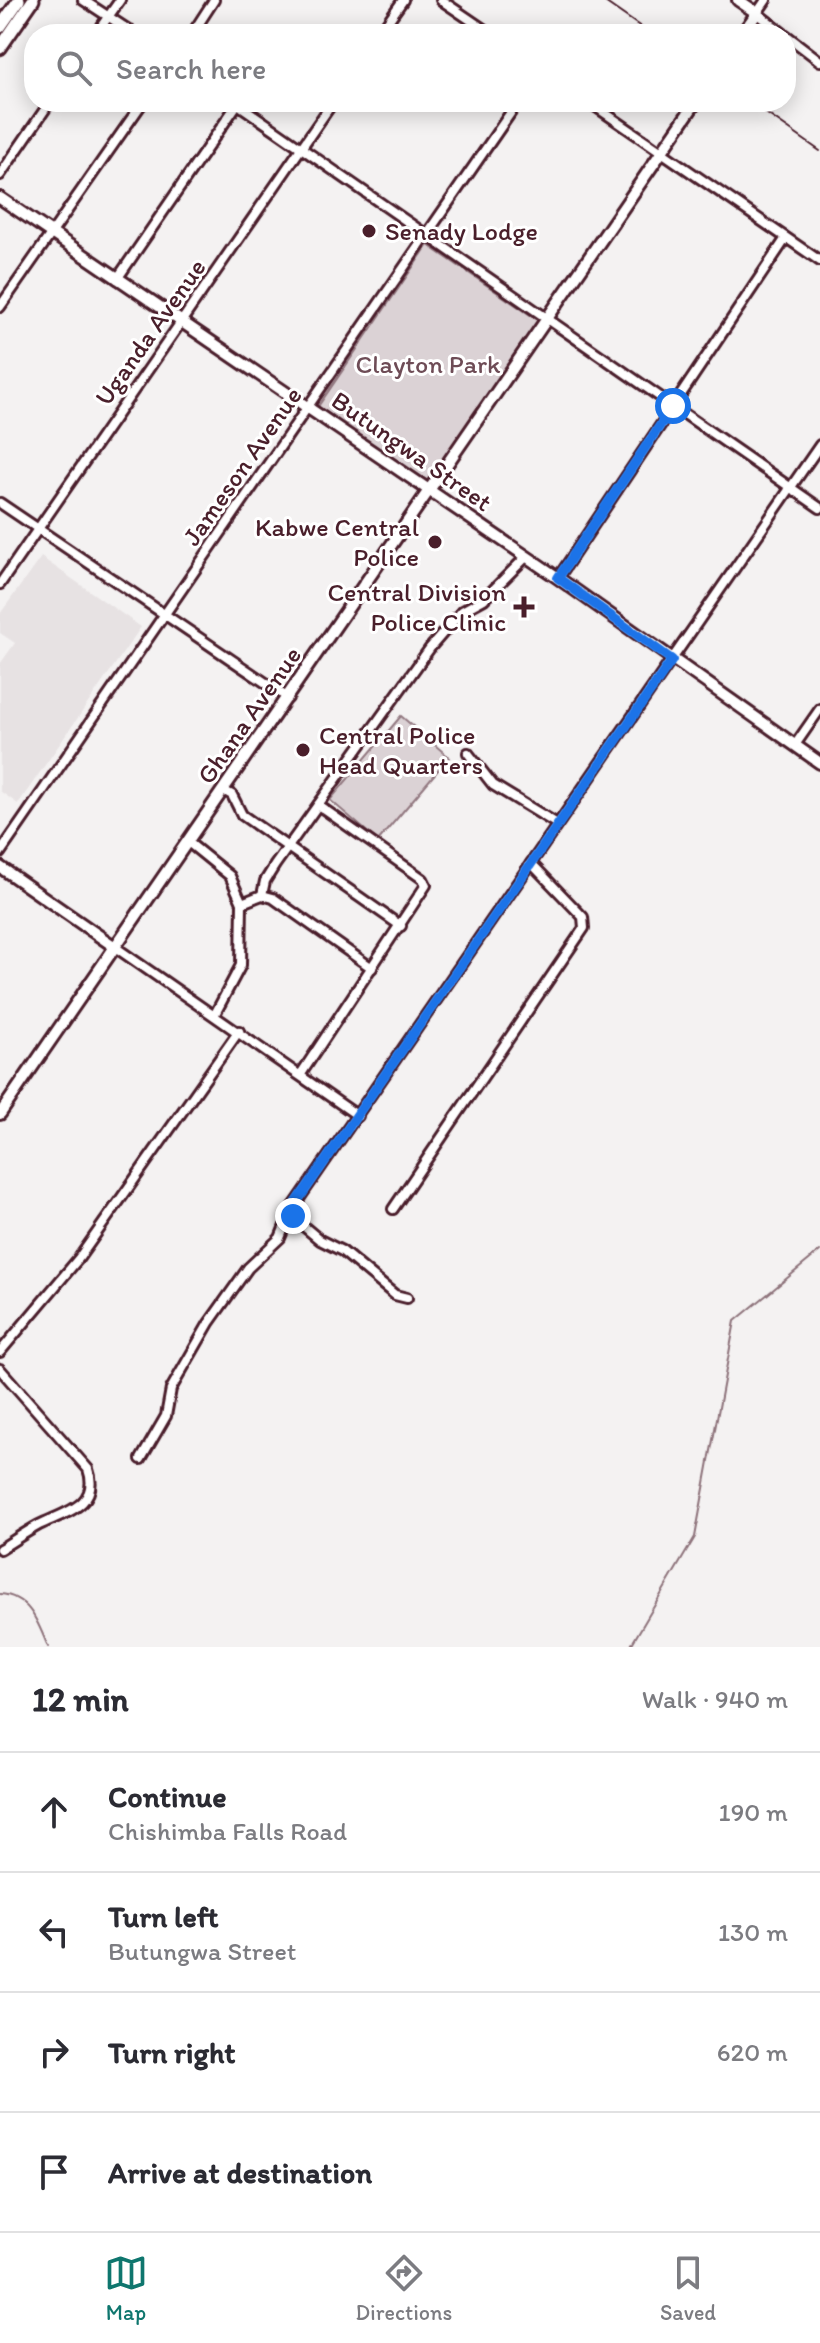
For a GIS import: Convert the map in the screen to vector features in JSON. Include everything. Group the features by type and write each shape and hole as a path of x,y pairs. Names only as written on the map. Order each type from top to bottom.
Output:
{"highway":[{"path":"0,27 19,0"},
{"path":"0,48 33,0"}],"main road":[{"path":"738,0 757,13 749,24"},
{"name":"Ghana Avenue","path":"0,1114 689,112"},
{"name":"Butungwa Street","path":"0,198 558,578 820,763"},
{"path":"0,867 115,947"}],"street":[{"path":"83,0 119,24"},
{"path":"103,24 120,0"},
{"path":"198,24 214,0"},
{"path":"386,24 403,0"},
{"path":"441,0 476,24"},
{"path":"766,0 757,13 771,24"},
{"path":"796,43 820,61"},
{"path":"0,175 43,112"},
{"path":"0,307 136,112"},
{"path":"117,279 230,112"},
{"path":"249,112 820,508"},
{"name":"Uganda Avenue","path":"0,584 326,112"},
{"name":"Jameson Avenue","path":"0,853 511,112"},
{"path":"604,112 820,261"},
{"path":"558,578 786,238"},
{"path":"141,1459 166,1416 171,1389 209,1323 248,1268 280,1238 292,1209 820,445"},
{"path":"0,503 288,698"},
{"path":"262,895 265,881 430,648 462,611 484,599 526,557"},
{"path":"795,745 820,709"},
{"path":"468,753 493,785 557,824"},
{"path":"223,790 232,795 242,815 401,926"},
{"path":"301,1074 425,889 425,881 318,805"},
{"path":"188,842 230,876 242,903 241,965 215,1014"},
{"path":"393,1209 584,928 583,917 531,863"},
{"path":"242,903 262,895 273,898 372,968"},
{"path":"115,947 358,1116"},
{"path":"0,1352 79,1258 239,1031"},
{"path":"292,1209 295,1219 313,1235 342,1251 397,1297 407,1298"},
{"path":"0,1369 88,1469 91,1478 79,1508 42,1524 0,1549"}],"shaded area":[{"path":"41,557 141,627 18,804 0,791 0,664 15,643 0,633 0,614"}],"green space":[{"name":"Clayton Park","path":"428,245 539,321 428,483 317,408"},
{"path":"401,716 449,757 378,841 330,800"}],"waterway":[{"path":"630,1647 695,1537 735,1321 820,1251"},
{"path":"0,1594 25,1605 36,1620 48,1647"}],"railway":[{"path":"602,0 637,24"},
{"path":"764,112 820,151"}],"place":[{"name":"Senady Lodge","path":"369,231"},
{"name":"Kabwe Central Police","path":"435,542"},
{"name":"Central Division Police Clinic","path":"524,607"},
{"name":"Central Police Head Quarters","path":"303,750"}],"route":[{"path":"293,1216 292,1209 672,660 558,578 673,406"}]}
